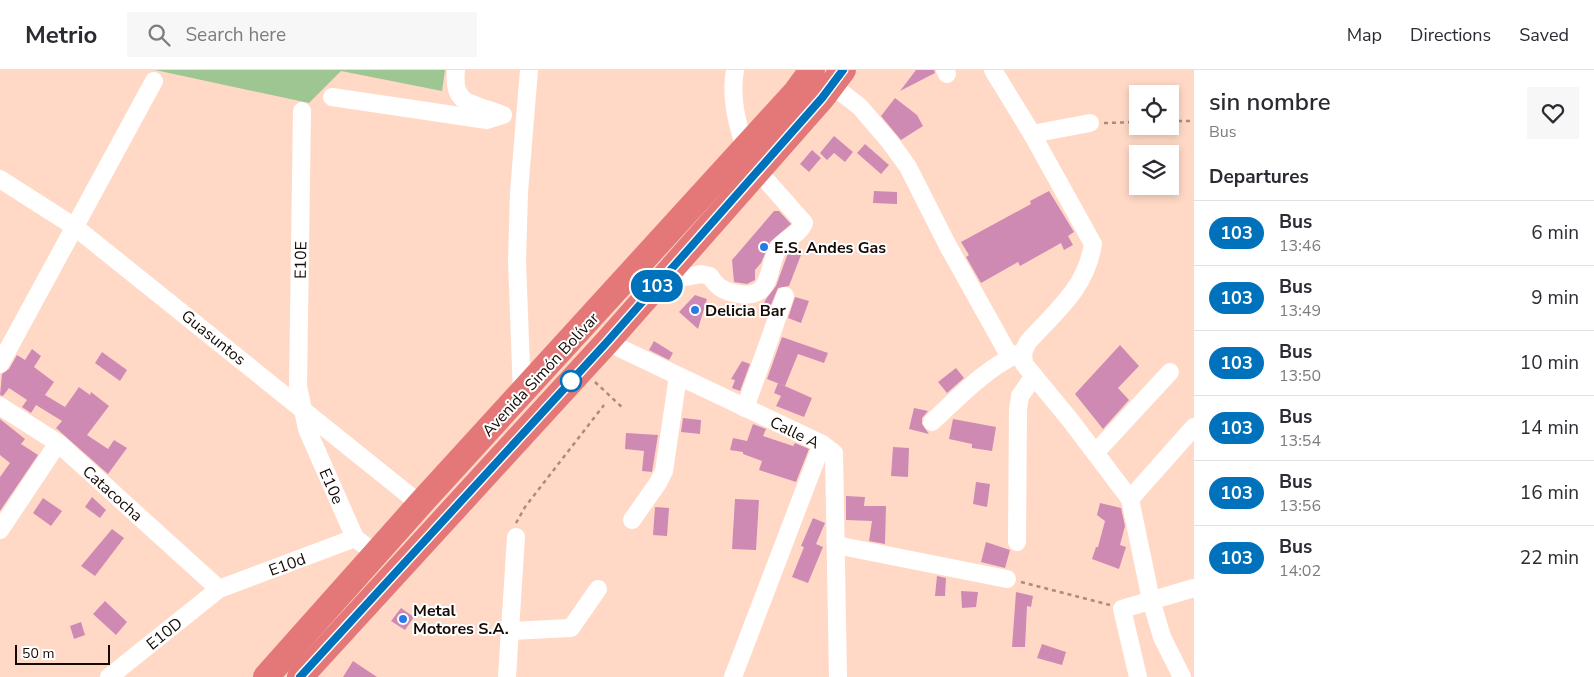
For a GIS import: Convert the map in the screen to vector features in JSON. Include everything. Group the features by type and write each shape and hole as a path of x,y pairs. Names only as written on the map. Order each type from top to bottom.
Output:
{"highway":[{"name":"Avenida Simón Bolívar","path":"266,677 420,504 796,92 829,75"},
{"name":"Avenida Simón Bolívar","path":"301,676 607,342 758,171 829,75"}],"street":[{"path":"456,70 454,85 458,94 465,101 503,115 526,117"},
{"path":"522,394 518,261 519,192 529,70"},
{"path":"735,70 732,93 736,119 745,149"},
{"path":"932,422 966,391 1017,355 1079,286 1091,257 1093,244 1032,134 993,70"},
{"path":"829,75 860,107 890,142 908,167 948,246 1017,355 1096,452 1130,499 1151,600 1162,637 1182,677"},
{"path":"0,364 154,81"},
{"path":"332,97 487,120 503,115"},
{"name":"E10E","path":"302,111 298,386 302,409"},
{"path":"1032,134 1090,123"},
{"path":"660,282 706,274 715,285 724,290 742,294 760,290 769,279 779,247 801,228 804,223 758,171"},
{"name":"Guasuntos","path":"0,180 75,227 420,504"},
{"path":"745,408 786,296"},
{"name":"Calle A","path":"607,342 822,444 834,453 838,677"},
{"path":"1096,452 1170,372"},
{"path":"632,520 658,483 664,471 678,376"},
{"path":"1017,542 1018,410 1020,396 1034,376"},
{"name":"Catacocha","path":"0,406 58,444 219,589"},
{"name":"E10e","path":"302,409 307,429 355,538 376,554"},
{"path":"1130,499 1194,427"},
{"path":"0,530 58,444"},
{"path":"733,677 822,444"},
{"path":"507,677 516,536"},
{"name":"E10d","path":"219,589 355,538"},
{"path":"836,544 1007,579"},
{"path":"1138,677 1122,609 1194,588"},
{"name":"E10D","path":"109,677 219,589"},
{"path":"510,631 571,628 598,589"}],"path":[{"path":"1179,121 1194,121"},
{"path":"1090,123 1129,122"},
{"path":"516,536 514,528 525,507 604,405"},
{"path":"1007,579 1122,609"}],"green space":[{"path":"155,70 445,70 442,91 341,71 309,103"}],"building":[{"path":"916,70 934,70 935,73 900,91"},
{"path":"895,98 917,115 923,126 901,140 881,116"},
{"path":"834,136 853,152 845,162 834,153 827,160 820,153"},
{"path":"865,144 889,165 881,174 857,153"},
{"path":"812,150 821,158 809,172 800,164"},
{"path":"874,191 897,192 897,204 873,203"},
{"path":"1049,191 1074,232 1068,236 1073,245 1064,250 1061,243 1020,266 1018,262 981,283 966,257 969,255 961,242 1031,204 1030,201"},
{"path":"774,211 779,211 791,224 770,242 761,263 755,270 755,280 747,284 734,282 732,260"},
{"path":"788,253 801,255 789,286 778,288 766,317 759,314 766,299 776,286"},
{"path":"695,295 707,299 698,329 679,312"},
{"path":"795,297 809,301 801,323 788,318"},
{"path":"782,337 828,353 824,363 798,354 785,386 767,379"},
{"path":"654,341 673,353 669,360 649,350"},
{"path":"1120,345 1139,366 1118,388 1129,400 1103,429 1075,394"},
{"path":"32,349 41,356 34,367 54,382 45,395 65,407 79,387 90,395 91,392 109,406 87,435 108,449 114,440 127,448 108,474 56,428 62,421 36,405 31,413 22,407 27,400 9,388 3,396 0,395 2,374 9,369 17,355 25,360"},
{"path":"102,352 127,370 120,381 95,363"},
{"path":"742,361 750,364 740,391 732,388 735,380 731,379"},
{"path":"956,368 964,378 947,393 938,382"},
{"path":"778,383 812,398 804,417 776,406 781,396 774,393"},
{"path":"914,408 928,411 922,418 922,424 929,434 909,429"},
{"path":"683,418 701,420 700,434 681,432"},
{"path":"0,419 25,439 21,444 38,455 0,511 0,477 10,463 0,455"},
{"path":"953,419 996,427 992,451 972,448 972,444 949,439"},
{"path":"753,424 766,429 763,436 793,446 795,443 809,449 796,482 759,470 762,461 743,454 743,452 730,450 733,438 747,441"},
{"path":"626,433 658,435 652,472 642,471 644,451 625,449"},
{"path":"893,447 909,448 908,477 891,476"},
{"path":"976,482 990,484 987,507 973,504"},
{"path":"846,496 865,497 864,506 886,506 885,544 869,541 872,521 846,520"},
{"path":"92,497 106,510 100,518 85,507"},
{"path":"43,498 62,511 51,526 33,513"},
{"path":"735,499 759,500 756,550 732,549"},
{"path":"1100,503 1121,508 1125,526 1120,545 1126,547 1119,569 1092,559 1096,547 1098,547 1105,521 1097,515"},
{"path":"655,507 669,508 667,536 653,535"},
{"path":"813,518 825,523 816,544 823,547 808,583 792,577 804,547 801,546"},
{"path":"112,529 124,538 95,576 81,566"},
{"path":"986,542 1010,550 1005,568 981,562"},
{"path":"937,576 946,578 945,596 935,596"},
{"path":"961,591 978,592 976,607 962,608"},
{"path":"1016,592 1033,596 1031,607 1027,606 1025,647 1012,647"},
{"path":"105,601 127,622 116,635 93,614"},
{"name":"Metal Motores S.A.","path":"401,608 414,617 405,630 391,621"},
{"path":"81,622 85,635 74,639 70,626"},
{"path":"1042,644 1066,652 1062,665 1037,658"},
{"path":"353,661 377,677 343,677"}],"bus line":[{"name":"103","path":"300,677 607,342 822,98 843,70"}],"place":[{"name":"E.S. Andes Gas","path":"764,247"},
{"name":"Delicia Bar","path":"695,310"},
{"name":"Metal Motores S.A.","path":"403,619"}]}
